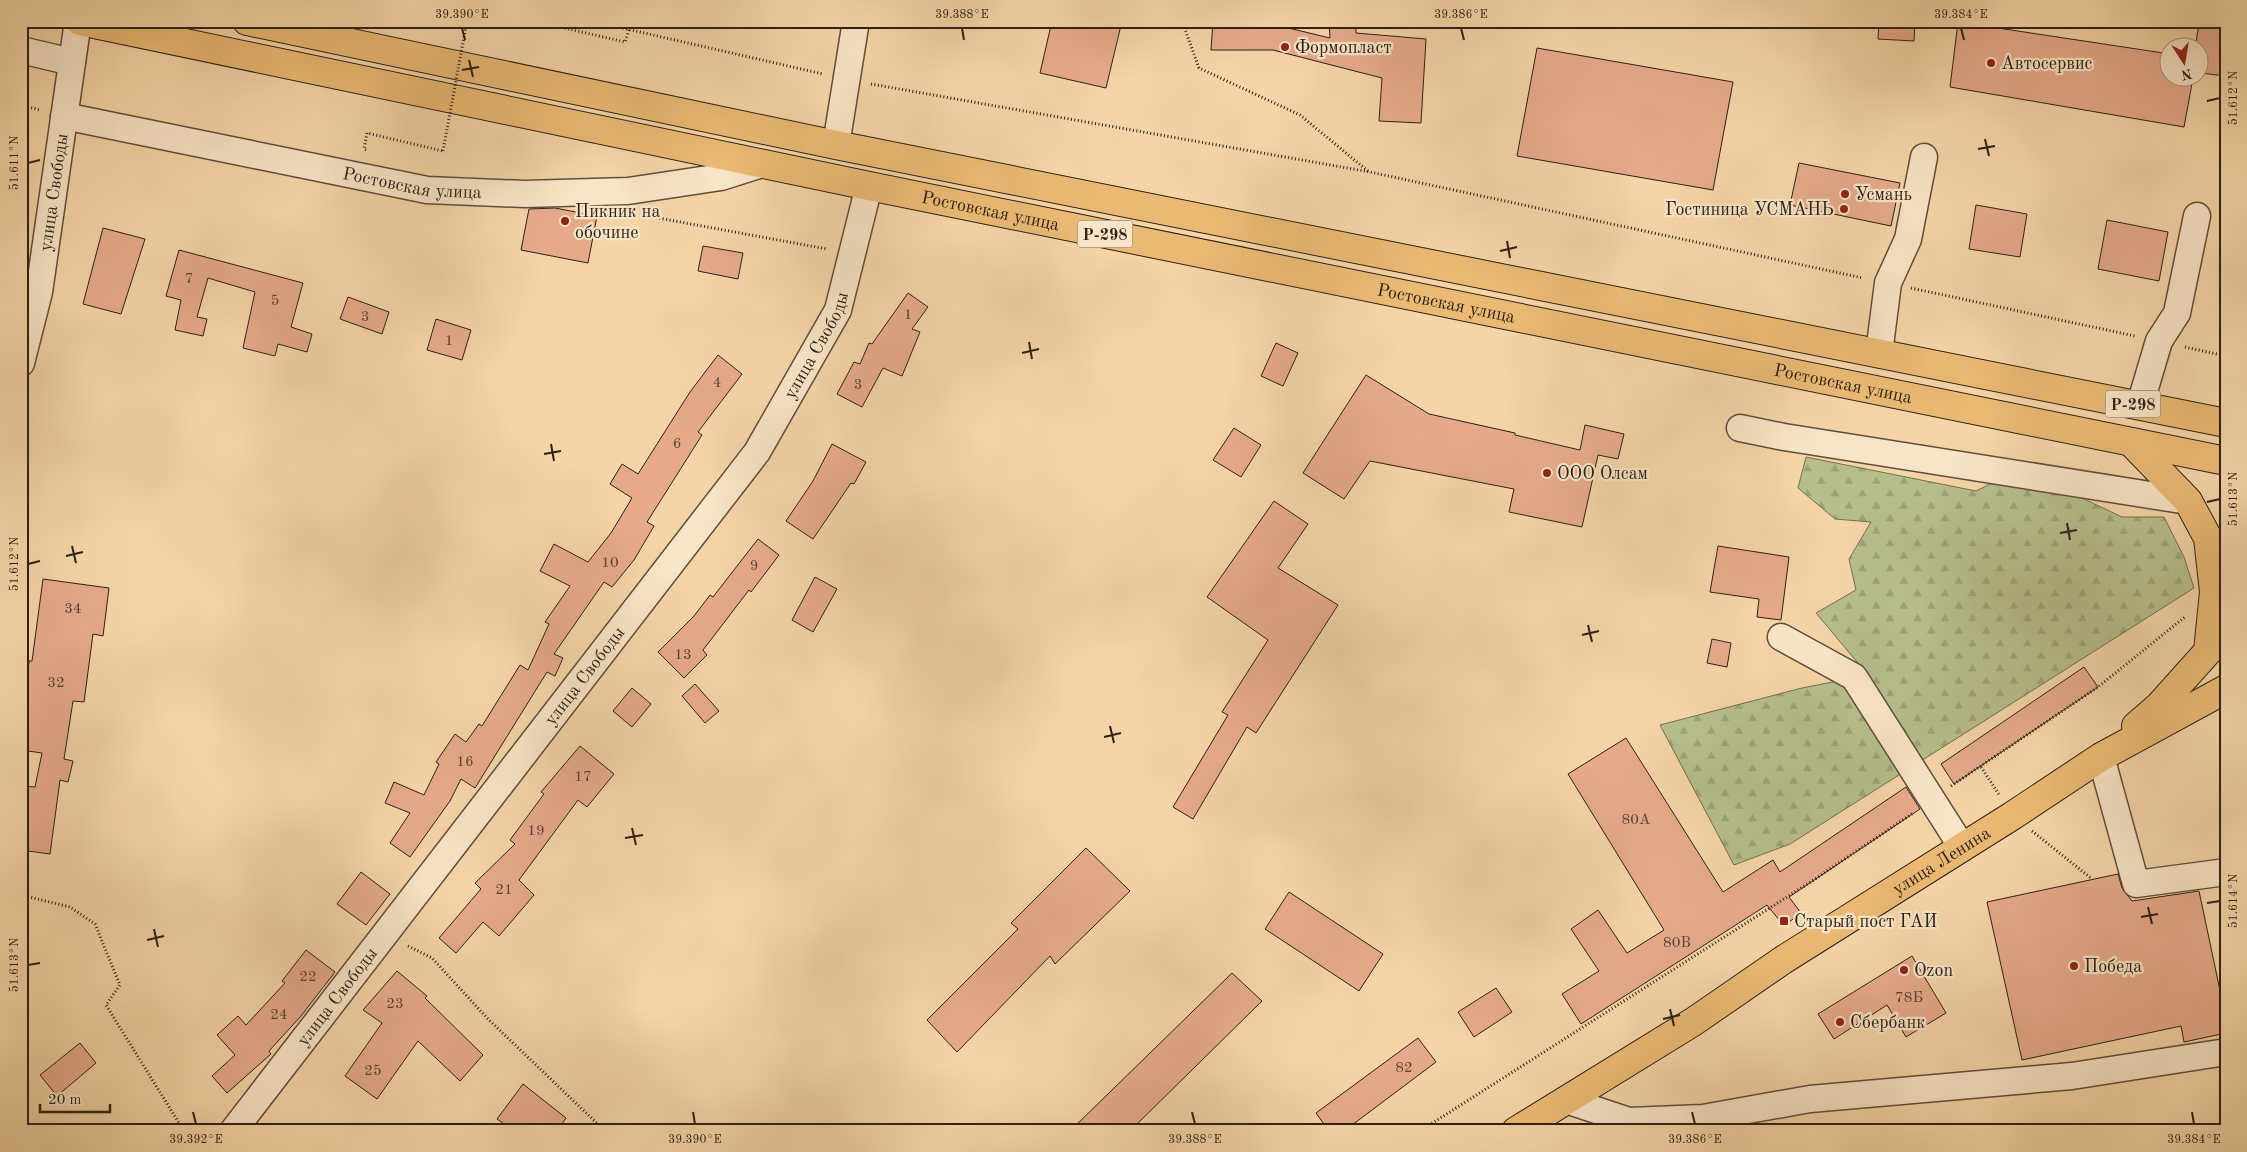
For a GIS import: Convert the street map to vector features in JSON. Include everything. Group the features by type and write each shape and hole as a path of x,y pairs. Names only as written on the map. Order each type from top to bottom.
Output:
{"main road":[{"name":"Ростовская улица","path":"79,21 869,186 2131,442"},
{"name":"Ростовская улица","path":"247,21 836,145 2140,405"},
{"name":"Р-298","path":"2140,405 2226,423"},
{"name":"Р-298","path":"2131,442 2226,461"},
{"path":"2101,757 2159,706 2217,641 2208,538 2188,501 2131,442"},
{"path":"2101,757 2226,689"},
{"name":"улица Ленина","path":"1516,1131 1693,1022 1783,960 2101,757"}],"street":[{"name":"улица Свободы","path":"21,363 39,292 79,21"},
{"path":"293,21 320,36"},
{"path":"836,145 856,21"},
{"path":"21,50 72,62"},
{"name":"Ростовская улица","path":"64,116 427,190 525,194 628,191 721,177 762,164"},
{"path":"1880,353 1888,283 1908,239 1924,157"},
{"name":"улица Свободы","path":"233,1131 757,452 838,310 869,186"},
{"path":"2140,405 2159,341 2177,313 2197,216"},
{"path":"1740,428 1794,439 2188,501"},
{"path":"1781,637 1854,677 1962,847"},
{"path":"2101,757 2136,884 2224,879"},
{"path":"1566,1100 1629,1121 1702,1118 1810,1099 2072,1076 2226,1052"}],"path":[{"path":"367,133 444,150 467,21"},
{"path":"534,21 625,42 629,30"},
{"path":"592,21 847,80 1121,130 1370,172 2226,356"},
{"path":"1182,21 1199,68 1300,115 1370,172"},
{"path":"1420,1131 1801,888 1933,800 2112,677 2214,592"},
{"path":"21,895 70,907 95,924 120,984 106,1005 184,1131"},
{"path":"385,934 432,958 487,1018 605,1131"}],"green space":[{"path":"1806,457 1976,491 1996,481 2063,489 2122,517 2164,517 2184,557 2194,588 1790,844 1734,865 1660,725 1802,688 1868,675 1816,613 1856,590 1849,559 1871,522 1835,519 1798,488"}],"building":[{"path":"1052,21 1122,21 1106,88 1040,73"},
{"path":"1213,21 1276,21 1276,25 1330,38 1329,21 1356,21 1356,33 1426,39 1421,123 1379,121 1382,78 1273,50 1211,50"},
{"path":"1879,21 1915,21 1914,41 1878,39"},
{"path":"1958,22 2160,52 2160,88 2191,88 2184,127 1950,87"},
{"path":"2199,24 2226,28 2226,76 2210,74 2210,38 2197,38"},
{"path":"1537,48 1733,82 1713,190 1517,156"},
{"name":"Усмань","path":"1799,163 1900,183 1891,226 1790,205"},
{"path":"1976,205 2027,214 2020,257 1969,249"},
{"path":"555,208 597,216 588,263 521,250 529,209"},
{"path":"2107,220 2168,232 2159,281 2098,269"},
{"path":"103,228 145,239 121,314 83,304"},
{"path":"703,246 743,253 738,279 698,271"},
{"path":"179,250 303,283 291,327 312,334 307,352 278,344 275,356 243,348 255,292 208,278 197,317 207,319 203,336 175,330 181,300 166,296"},
{"path":"908,293 928,307 912,329 920,332 902,376 883,368 862,407 837,394 854,362 860,364 869,343 872,344"},
{"path":"348,297 389,312 382,334 340,319"},
{"path":"436,319 471,330 462,360 427,350"},
{"path":"1276,343 1298,353 1283,386 1261,376"},
{"path":"718,355 742,374 698,432 702,435 647,522 654,526 634,560 612,587 604,582 554,654 563,658 555,676 547,672 475,788 461,779 450,801 410,857 390,843 410,813 385,803 394,782 424,795 439,764 436,762 455,734 466,742 479,724 482,726 520,665 528,670 549,624 545,622 570,586 540,571 554,544 588,562 611,533 632,498 610,484 622,464 638,474 690,392"},
{"path":"1366,375 1429,414 1580,450 1585,425 1624,434 1618,459 1598,455 1582,527 1509,512 1514,489 1370,461 1344,499 1303,473"},
{"path":"1234,428 1261,445 1241,477 1213,460"},
{"path":"832,444 866,462 854,484 851,483 813,539 786,521 813,481"},
{"path":"1274,501 1308,524 1278,568 1338,605 1256,733 1247,727 1193,819 1173,807 1228,715 1222,712 1268,640 1207,597"},
{"path":"758,539 779,555 751,592 749,590 703,650 707,655 684,678 658,652 694,616 710,595 713,597"},
{"path":"1718,546 1789,557 1781,620 1757,617 1759,599 1710,592"},
{"path":"815,577 837,589 813,632 792,620"},
{"path":"43,579 109,588 103,636 93,634 84,702 73,701 64,759 73,761 68,782 60,780 50,854 21,850 21,786 35,787 42,753 21,750 21,734 29,661 32,661"},
{"path":"1712,639 1731,643 1727,667 1707,663"},
{"path":"2084,667 2098,687 1954,784 1941,764"},
{"path":"695,684 719,711 705,723 682,696"},
{"path":"632,688 651,704 632,727 613,711"},
{"path":"1626,738 1723,892 1773,860 1780,872 1906,787 1920,809 1789,897 1801,913 1784,926 1767,905 1581,1024 1562,994 1599,971 1571,929 1598,910 1627,953 1664,930 1568,774"},
{"path":"580,746 614,774 587,807 578,800 519,880 534,895 499,936 483,922 456,953 439,938 481,889 475,883 515,844 510,840 544,794 541,792"},
{"path":"1086,848 1130,891 1055,964 1050,956 957,1052 927,1020 1018,929 1011,923"},
{"path":"361,872 390,894 366,925 337,904"},
{"name":"Победа","path":"2118,874 2122,888 2132,901 2199,891 2226,1019 2226,1033 2184,1042 2181,1026 2022,1060 1987,902"},
{"path":"1289,892 1383,954 1359,991 1265,929"},
{"path":"306,950 335,972 301,1016 269,1051 271,1054 227,1093 212,1076 235,1055 217,1035 238,1016 246,1025 285,983 282,981"},
{"path":"1912,956 1946,1013 1906,1037 1887,1005 1834,1039 1818,1014"},
{"path":"397,971 427,996 425,998 483,1055 460,1081 418,1041 377,1099 345,1076 382,1023 363,1010"},
{"path":"1232,973 1262,1001 1130,1131 1070,1131"},
{"path":"1496,988 1512,1012 1474,1037 1458,1012"},
{"path":"1418,1038 1436,1062 1344,1131 1329,1131 1316,1113"},
{"path":"80,1043 96,1063 57,1096 40,1075"},
{"path":"523,1084 566,1118 557,1131 514,1131 497,1119"}],"place":[{"name":"Формопласт","path":"1285,47"},
{"name":"Автосервис","path":"1991,63"},
{"name":"Усмань","path":"1845,194"},
{"name":"Гостиница УСМАНЬ","path":"1844,209"},
{"name":"Пикник на обочине","path":"565,221"},
{"name":"ООО Олсам","path":"1547,473"},
{"name":"Старый пост ГАИ","path":"1784,921"},
{"name":"Победа","path":"2074,966"},
{"name":"Ozon","path":"1904,970"},
{"name":"Сбербанк","path":"1840,1022"}]}
